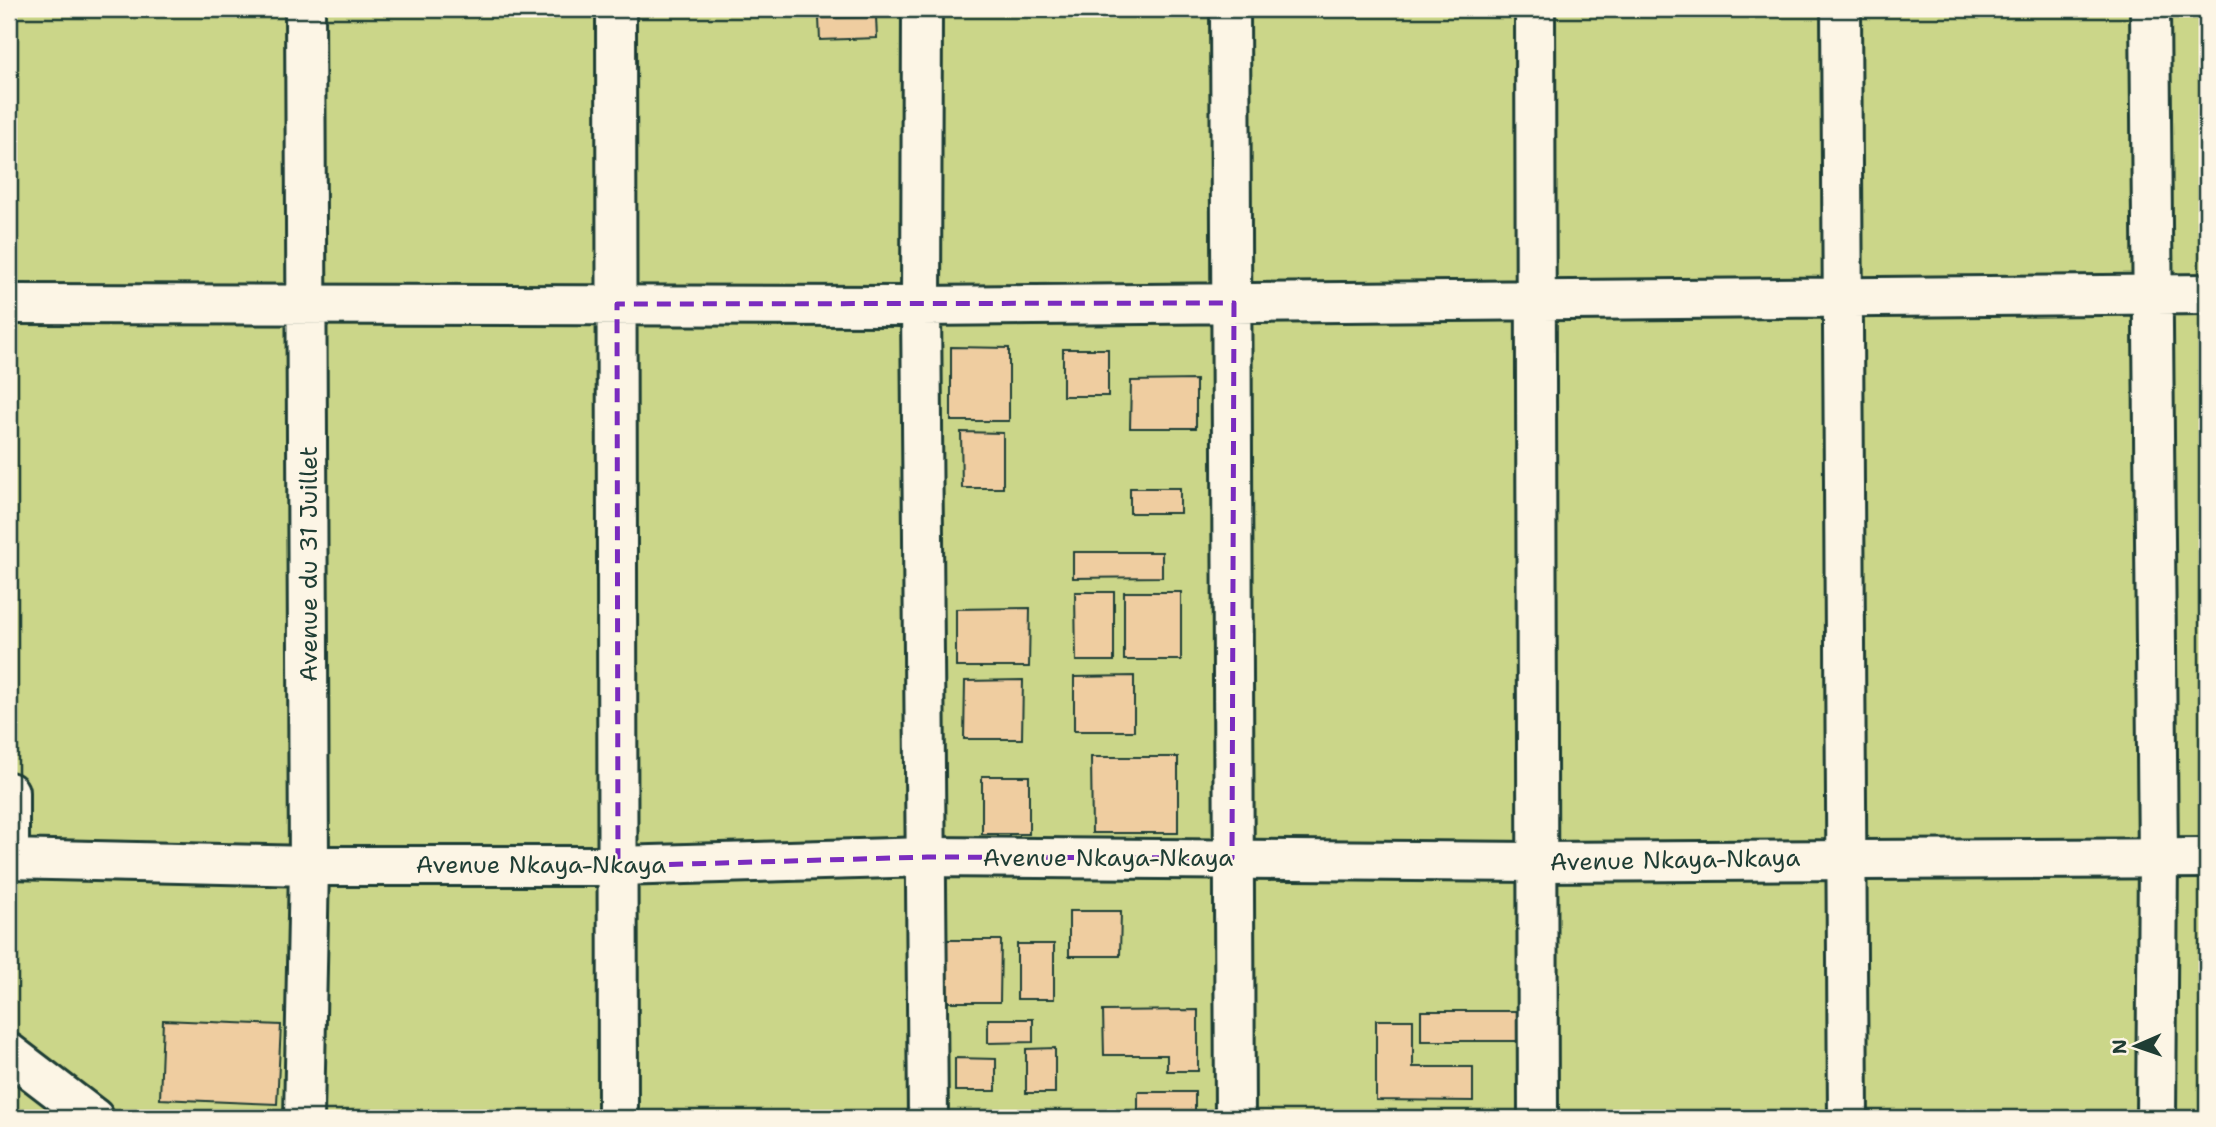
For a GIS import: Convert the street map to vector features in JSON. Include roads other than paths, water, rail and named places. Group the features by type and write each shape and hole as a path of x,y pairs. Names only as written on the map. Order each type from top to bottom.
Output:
{"street":[{"name":"Avenue du 31 Juillet","path":"304,1118 309,866 309,307 305,9"},
{"path":"616,9 618,1118"},
{"path":"922,9 921,306 928,1118"},
{"path":"1230,9 1234,303 1232,859 1235,1118"},
{"path":"1535,9 1538,1118"},
{"path":"1841,9 1847,1118"},
{"path":"2150,9 2150,295 2158,859 2156,1118"},
{"path":"9,304 309,307 617,304 921,306 1841,295 2207,294"},
{"path":"9,792 9,859"},
{"name":"Avenue Nkaya-Nkaya","path":"9,859 309,866 618,866 927,857 1538,862 1846,858 2207,858"},
{"path":"9,1053 94,1118"}]}
